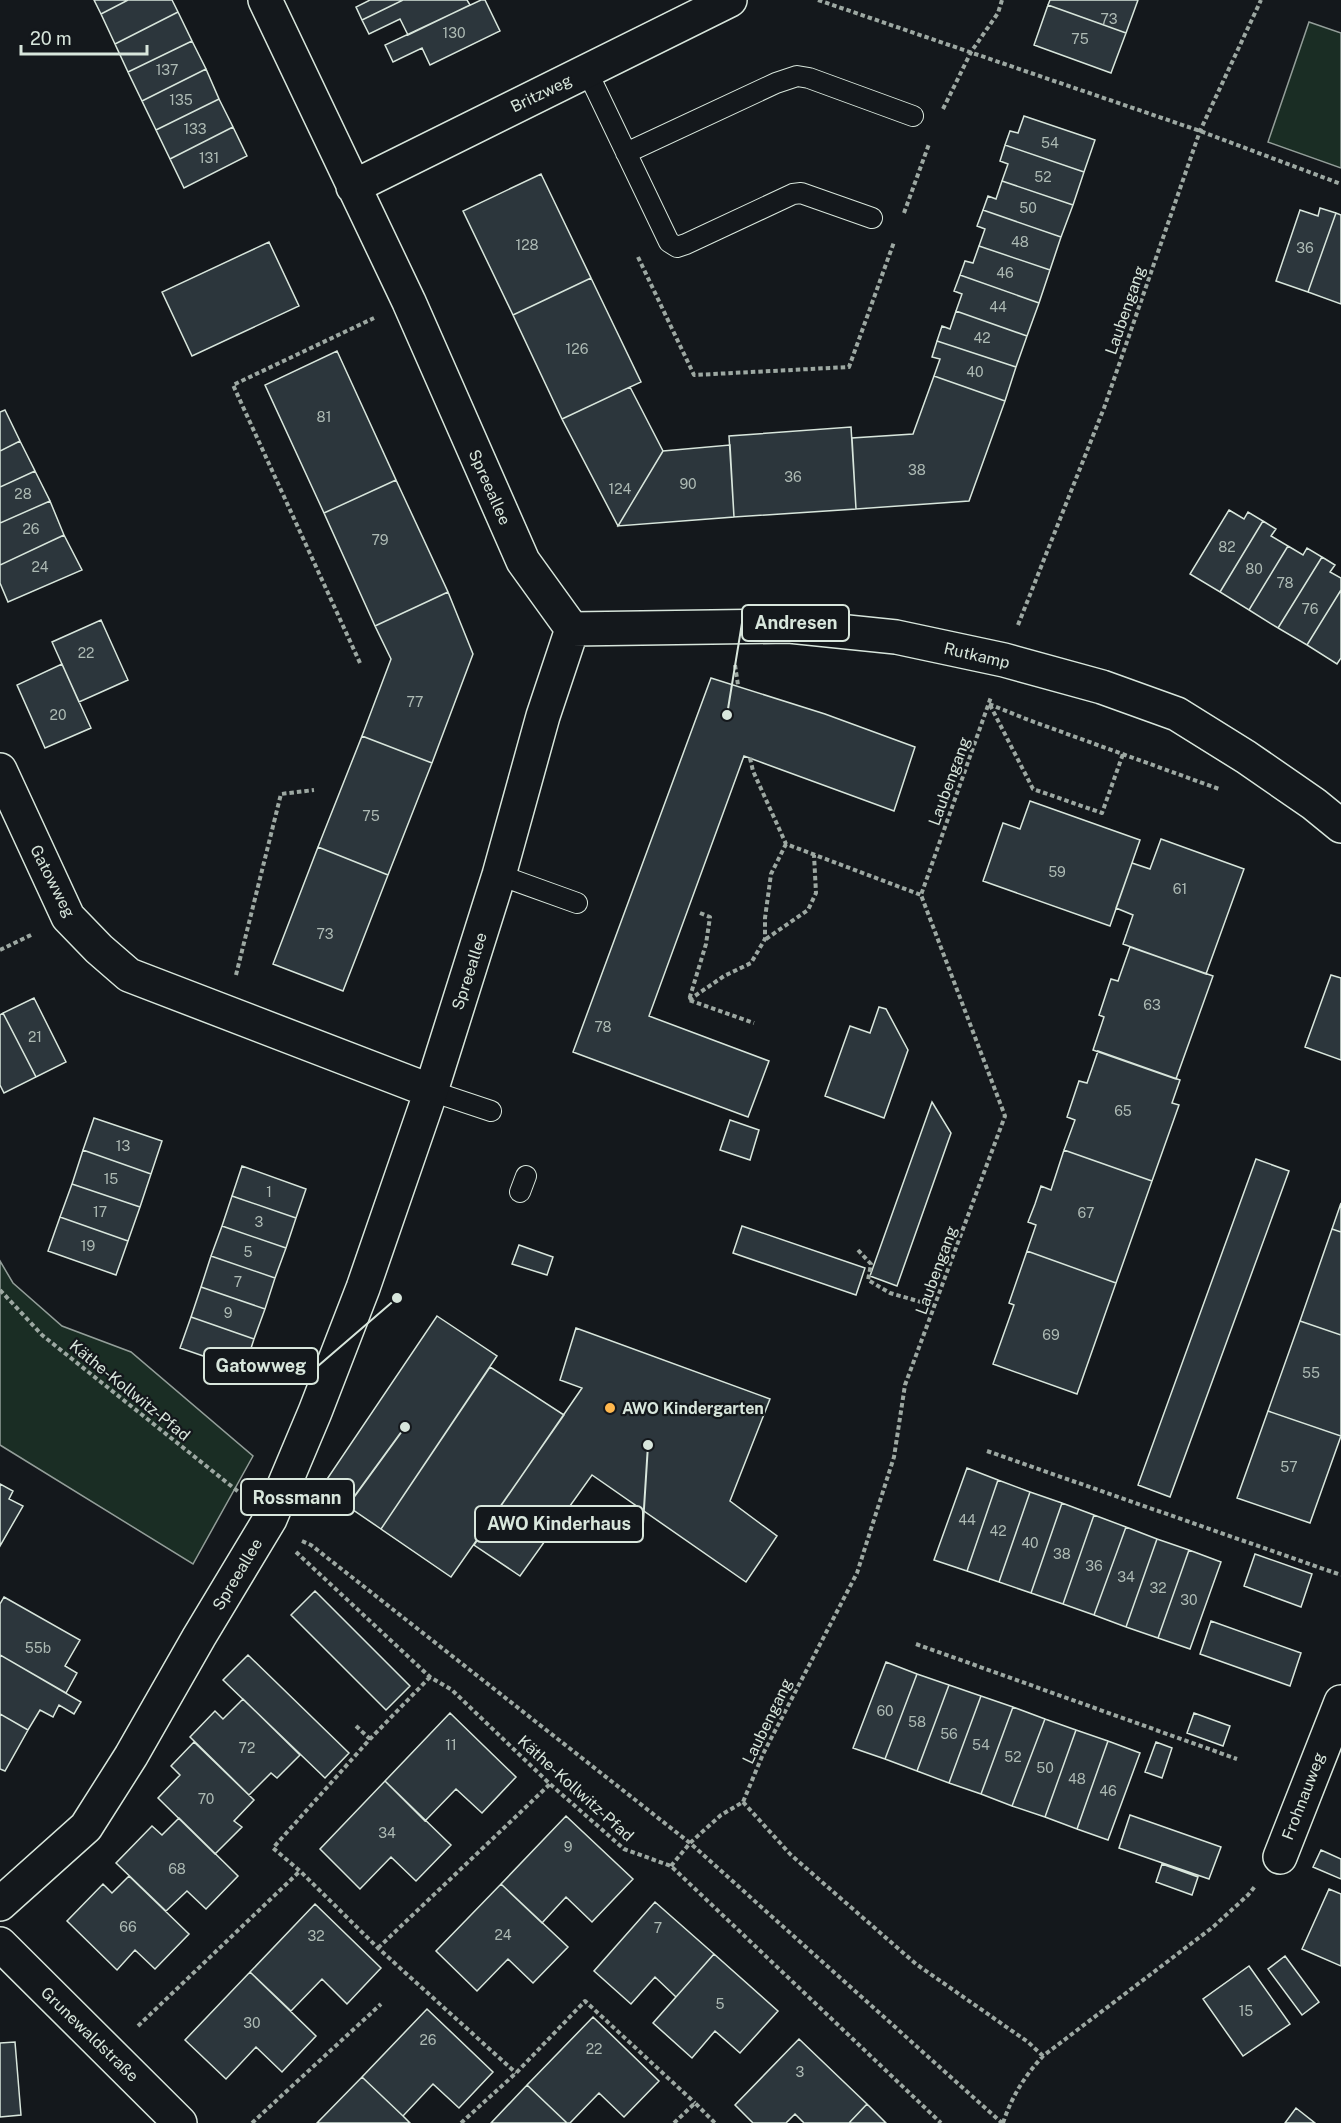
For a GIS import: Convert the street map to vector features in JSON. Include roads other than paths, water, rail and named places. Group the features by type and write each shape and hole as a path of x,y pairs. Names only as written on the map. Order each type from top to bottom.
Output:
{"street":[{"name":"Spreeallee","path":"0,1904 86,1827 131,1756 270,1519 363,1288 431,1091 499,875 543,716 572,629 523,561 409,302 352,187 265,0"},
{"name":"Britzweg","path":"352,187 730,0"},
{"name":"Rutkamp","path":"572,629 789,626 896,637 1004,660 1102,687 1177,714 1246,757 1314,804 1341,826"},
{"name":"Gatowweg","path":"0,770 68,917 99,950 129,975 431,1091"},
{"name":"Frohnauweg","path":"1280,1857 1341,1702"},
{"name":"Grunewaldstraße","path":"0,1944 180,2123"}],"lane":[{"path":"587,71 669,243 677,247 686,244 793,194 801,193 872,218"},
{"path":"626,153 797,76 809,78 913,116"},
{"path":"499,875 577,903"},
{"path":"431,1091 491,1111"}],"place":[{"name":"Andresen","path":"727,715"},
{"name":"Gatowweg","path":"397,1298"},
{"name":"AWO Kindergarten","path":"610,1408"},
{"name":"Rossmann","path":"405,1427"},
{"name":"AWO Kinderhaus","path":"648,1445"}]}
